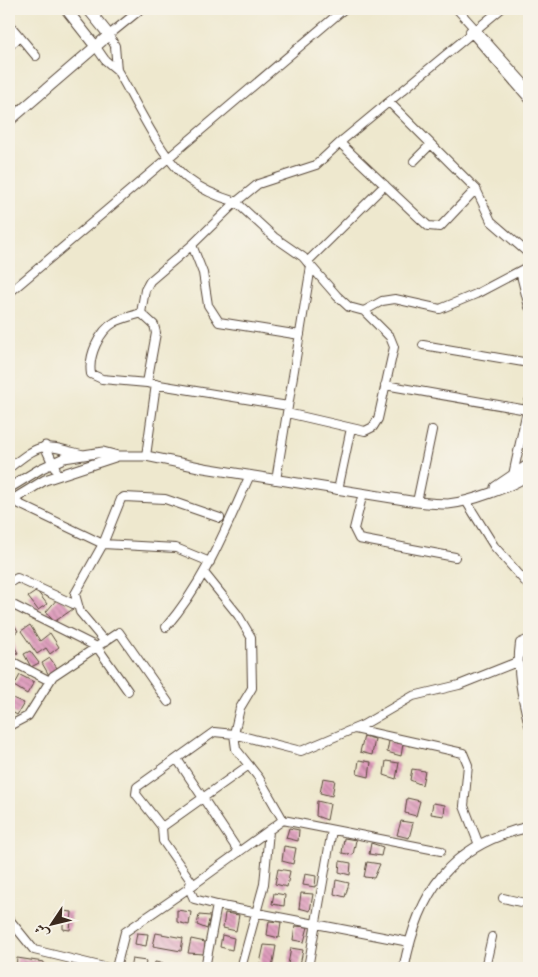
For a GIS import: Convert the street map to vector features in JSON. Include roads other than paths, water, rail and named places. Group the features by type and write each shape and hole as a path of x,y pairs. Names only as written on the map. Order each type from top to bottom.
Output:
{"main road":[{"path":"66,9 96,47"},
{"path":"9,120 109,35 88,9"}],"street":[{"path":"117,70 115,46 109,35 141,9"},
{"path":"9,293 344,9"},
{"path":"457,9 529,99"},
{"path":"142,313 145,290 150,280 192,245 236,202 258,184 316,165 501,9"},
{"path":"9,24 36,56"},
{"path":"474,31 529,89"},
{"path":"9,46 20,37"},
{"path":"96,47 105,60 117,70 168,158 187,179 205,190 236,202 274,237 309,264 337,296 349,306 364,311 390,337 394,348 378,419 374,427 365,431 288,410 156,384 102,379 91,374 89,364 95,348 108,328 116,322 142,313"},
{"path":"389,102 476,189 491,220 529,254"},
{"path":"340,143 428,226 440,228 476,189"},
{"path":"414,161 432,144"},
{"path":"276,480 300,334 309,264 385,185"},
{"path":"192,245 203,273 208,305 219,322 300,334"},
{"path":"364,311 382,302 395,299 440,309 476,294 529,266"},
{"path":"520,271 529,307"},
{"path":"142,313 154,325 156,333 147,383"},
{"path":"423,345 529,363"},
{"path":"146,456 156,384"},
{"path":"386,385 527,410"},
{"path":"514,474 529,401"},
{"path":"338,490 351,428"},
{"path":"417,502 432,430"},
{"path":"9,468 30,451 44,446 82,454"},
{"path":"44,446 54,462 58,475"},
{"path":"9,488 54,462 82,454 103,452 118,456 146,456 362,494 417,502 449,504 466,501 515,484 529,475"},
{"path":"10,501 33,486 58,475 118,456"},
{"path":"487,493 529,464"},
{"path":"166,627 187,602 205,574 250,475"},
{"path":"362,494 354,529 359,539 455,557"},
{"path":"105,642 80,612 75,594 103,544 121,499 124,497 165,499 220,518"},
{"path":"10,501 103,544 176,548 210,562"},
{"path":"466,501 494,546 529,585"},
{"path":"205,574 238,615 251,637 252,688 240,708 234,734 236,749 249,765 283,820 441,850"},
{"path":"9,583 17,578 78,606"},
{"path":"9,603 97,647 128,691"},
{"path":"9,726 28,716 48,680 119,632 168,702"},
{"path":"529,639 520,642 517,662 521,696 529,725"},
{"path":"9,660 48,680"},
{"path":"409,942 315,925 194,899 189,888 191,881 163,842 162,827 136,794 137,787 214,732 234,734 302,751 355,729 412,696 459,685 517,662"},
{"path":"355,729 463,753 468,765 464,806 480,845"},
{"path":"177,759 239,852"},
{"path":"162,827 249,765"},
{"path":"116,968 125,932 283,820"},
{"path":"404,968 417,916 430,891 457,861 480,845 499,835 529,827"},
{"path":"308,968 332,830"},
{"path":"241,968 264,884 269,831"},
{"path":"503,898 529,904"},
{"path":"205,968 217,905"},
{"path":"9,920 34,950 108,968"},
{"path":"486,968 492,937"}]}
